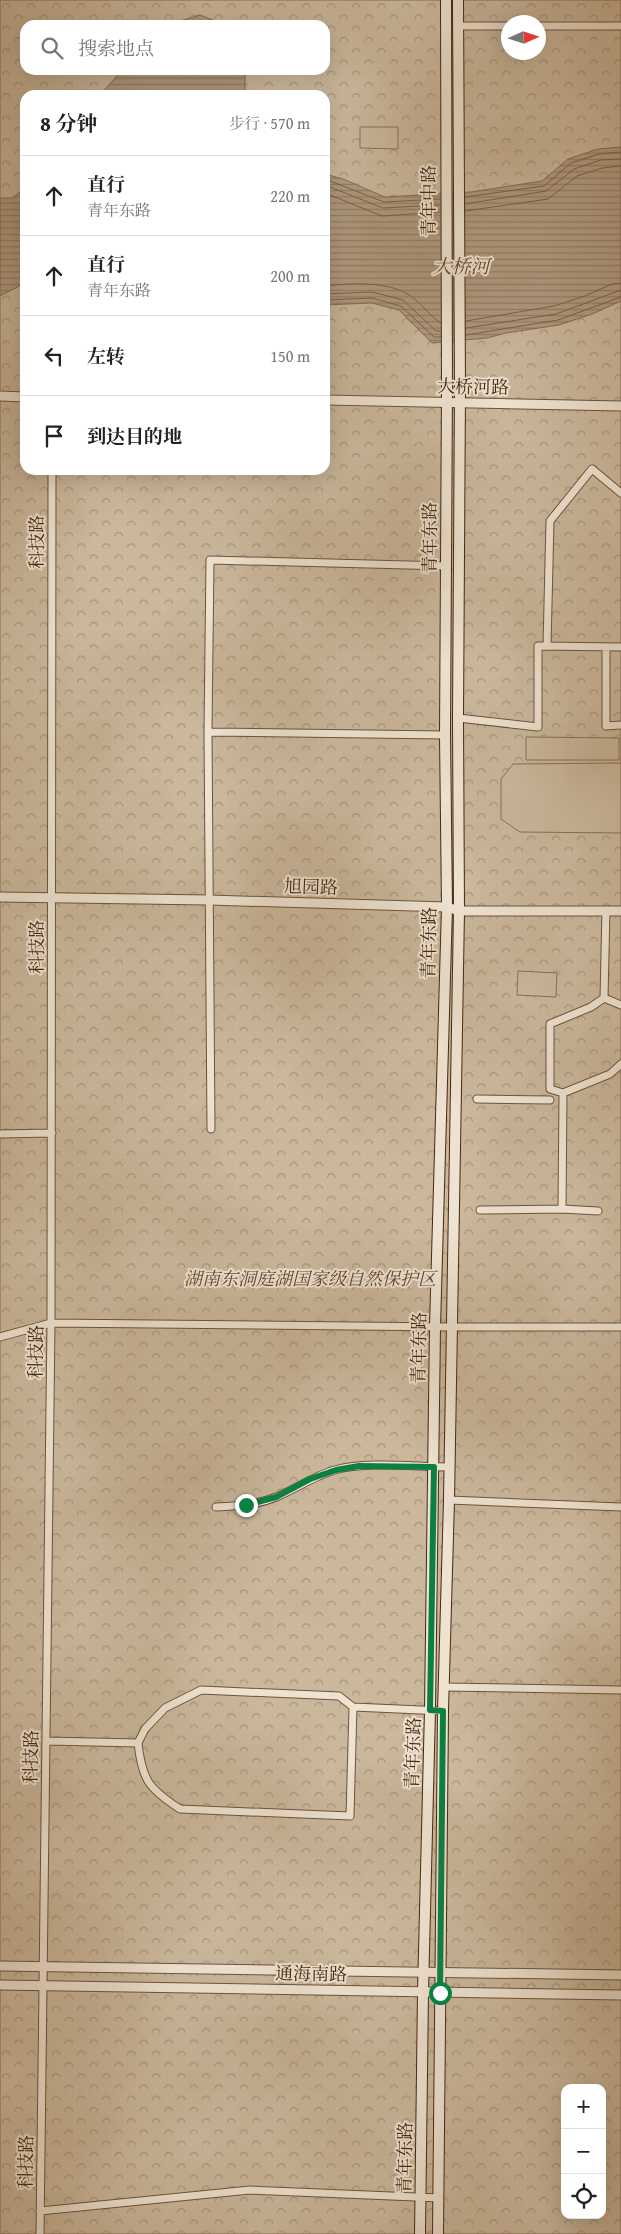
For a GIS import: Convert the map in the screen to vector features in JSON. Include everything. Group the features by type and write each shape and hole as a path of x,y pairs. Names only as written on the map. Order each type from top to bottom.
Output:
{"main road":[{"name":"青年中路","path":"446,0 447,403"},
{"name":"青年东路","path":"438,2234 443,1711 449,1500 459,911 460,388 458,0"},
{"name":"青年东路","path":"420,2234 435,1326 447,907 445,735 447,403"}],"street":[{"path":"458,26 501,26"},
{"path":"546,26 621,26"},
{"path":"0,396 20,397"},
{"name":"大桥河路","path":"330,400 621,406"},
{"path":"547,646 550,521 592,469 621,493"},
{"name":"科技路","path":"40,2234 51,1323 52,475"},
{"path":"211,1129 208,732 210,560 446,566"},
{"path":"458,718 538,727 538,646 621,647"},
{"path":"606,647 606,726 621,725"},
{"path":"208,732 445,735"},
{"name":"旭园路","path":"0,897 209,900 447,907 459,911 621,911"},
{"path":"604,998 606,910"},
{"path":"604,998 621,1005"},
{"path":"550,1100 550,1024 591,1007 604,998"},
{"path":"477,1099 550,1100 563,1097 610,1074 621,1064"},
{"path":"550,1089 563,1097"},
{"path":"562,1209 563,1097"},
{"path":"0,1134 52,1133"},
{"path":"480,1210 562,1209 598,1211"},
{"path":"0,1337 51,1323 435,1326 451,1328 621,1327"},
{"path":"216,1507 246,1505 276,1497 310,1479 336,1470 359,1466 449,1467"},
{"path":"449,1500 621,1507"},
{"path":"444,1687 621,1690"},
{"path":"353,1707 350,1816 180,1809 163,1798 147,1782 138,1744 145,1729 165,1708 201,1690 339,1696 353,1707 443,1711"},
{"path":"46,1740 138,1744"},
{"name":"通海南路","path":"0,1966 621,1975"},
{"name":"通海南路","path":"0,1985 621,1995"},
{"path":"40,2211 250,2190 438,2198"}],"green space":[{"name":"湖南东洞庭湖国家级自然保护区","path":"0,0 621,0 621,2234 0,2234"},
{"path":"360,127 398,127 398,149 360,148"},
{"path":"526,737 619,738 619,760 526,760"},
{"path":"621,763 621,833 520,832 501,819 501,779 513,764"},
{"path":"518,971 557,973 556,997 517,995"}],"water":[{"path":"200,15 212,20 184,20"},
{"path":"118,75 245,75 245,90 104,90"},
{"name":"大桥河","path":"621,147 621,301 592,314 559,325 506,333 487,338 432,343 399,310 372,303 330,305 330,175 385,197 471,192 542,181 568,159 598,149"},
{"path":"20,192 20,286 0,296 0,198 12,198"}],"route":[{"path":"246,1505 276,1497 310,1479 336,1470 359,1466 434,1467 430,1710 443,1711 440,1993"}]}
